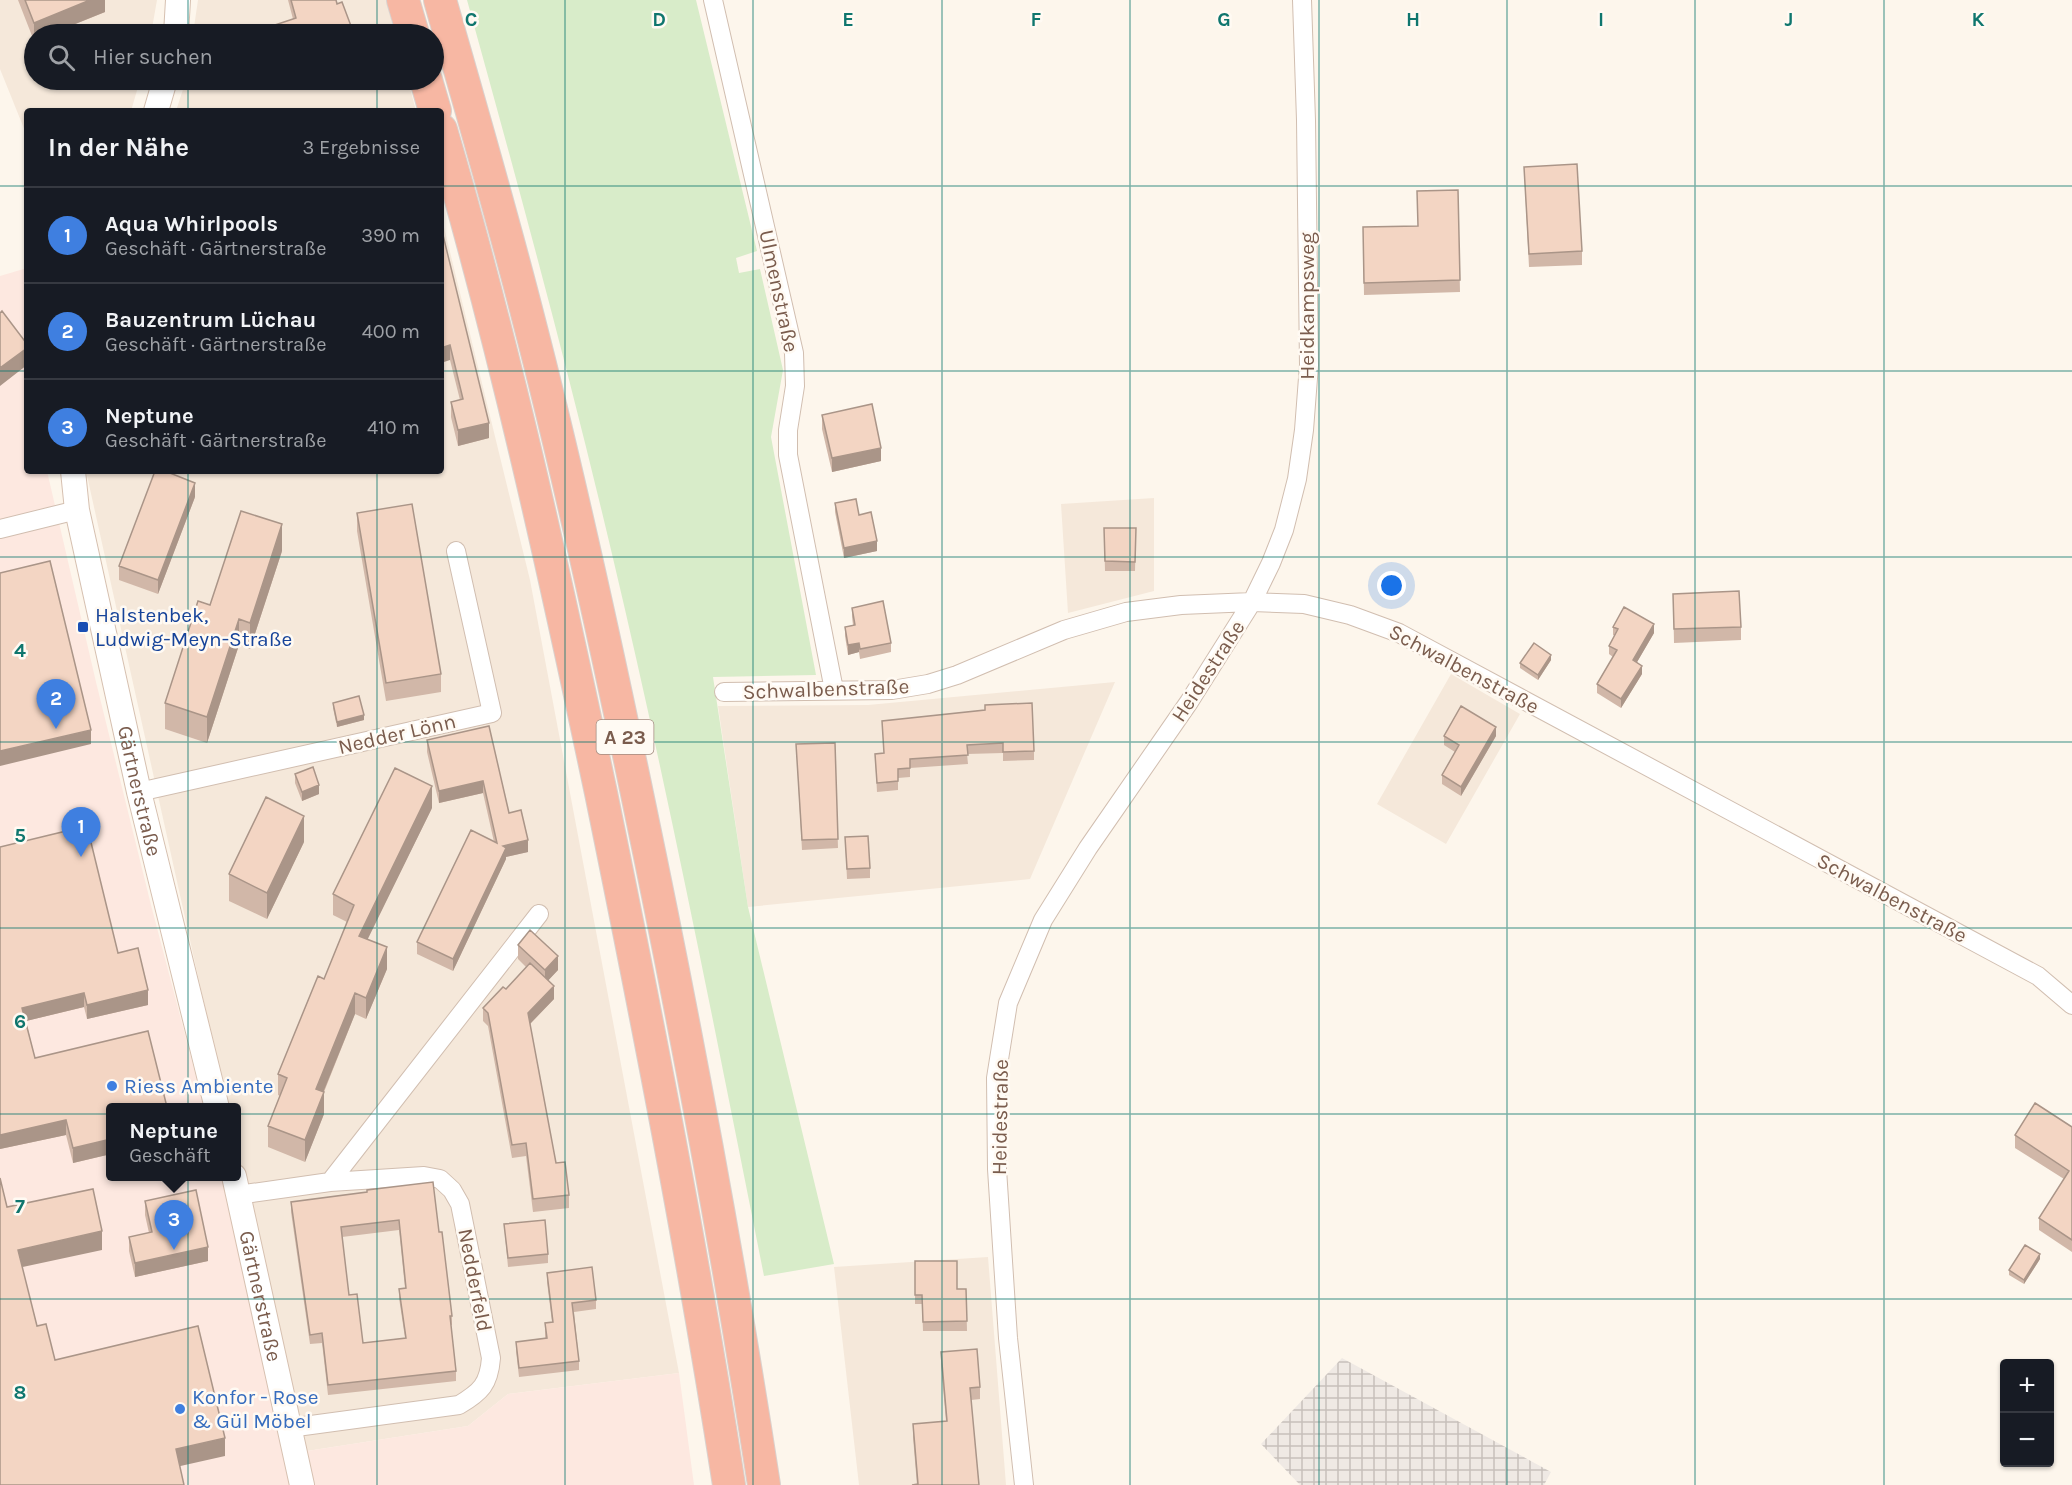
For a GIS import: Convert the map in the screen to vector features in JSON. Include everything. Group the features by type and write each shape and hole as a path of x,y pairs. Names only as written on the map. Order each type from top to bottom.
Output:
{"highway":[{"path":"403,0 410,24"},
{"name":"A 23","path":"440,0 528,318 612,675 668,941 719,1212 764,1485"},
{"path":"429,90 434,108"},
{"name":"A 23","path":"444,141 518,423 579,690 633,949 682,1211 729,1485"}],"street":[{"path":"177,24 178,0"},
{"name":"Ulmenstraße","path":"713,0 794,353 795,387 788,430 788,455 834,690"},
{"name":"Heidkampsweg","path":"1251,602 1271,563 1284,530 1297,479 1304,430 1309,354 1302,0"},
{"path":"157,108 162,90"},
{"name":"Gärtnerstraße","path":"73,474 77,510 139,792 216,1103"},
{"path":"0,530 77,510"},
{"name":"Nedder Lönn","path":"139,792 492,713 456,551"},
{"name":"Schwalbenstraße","path":"724,692 892,690 928,684 957,675 1064,630 1126,612 1181,604 1251,602 1304,604 1350,615 1399,633 2038,976 2072,1005"},
{"name":"Heidestraße","path":"1024,1485 1008,1338 997,1169 996,1078 1008,1003 1042,920 1088,848 1190,702 1251,602"},
{"path":"330,1182 539,914"},
{"name":"Nedderfeld","path":"236,1186 424,1176 440,1179 452,1190 459,1204 491,1358 490,1377 476,1395 459,1405 289,1428"},
{"name":"Gärtnerstraße","path":"236,1186 302,1485"}],"shaded area":[{"path":"0,0 157,0 153,24 24,24 24,90 137,90 132,108 24,108 24,129 0,69"},
{"path":"198,0 386,0 392,24 194,24"},
{"path":"183,90 411,90 415,108 177,108"},
{"path":"444,227 530,580 679,1373 508,1394 468,1426 307,1451 275,1326 241,1171 241,1103 226,1103 87,474 444,474"},
{"path":"24,269 24,474 48,474 151,905 203,1103 106,1103 106,1181 224,1181 295,1485 0,1485 0,276"},
{"path":"1154,498 1154,591 1068,613 1061,504"},
{"path":"1451,674 1520,714 1446,844 1377,804"},
{"path":"1115,682 1030,879 748,907 718,706 868,705"},
{"path":"988,1257 1006,1485 859,1485 834,1267"},
{"path":"1342,1358 1551,1472 1544,1485 1300,1485 1261,1444"},
{"path":"679,1373 694,1485 312,1485 307,1451 468,1426 508,1394"}],"green space":[{"path":"467,0 696,0 757,251 736,258 739,273 760,269 783,370 771,437 816,675 713,677 748,907 834,1264 764,1276 710,1005 633,644 578,415"}],"building":[{"path":"25,0 90,0 34,23"},
{"path":"291,0 336,0 337,4 342,2 350,24 278,24 296,18"},
{"path":"1577,164 1582,251 1529,254 1524,167"},
{"path":"1458,190 1460,280 1364,283 1363,227 1418,226 1417,191"},
{"path":"444,239 489,423 458,430 451,402 463,399 450,345 444,347"},
{"path":"2,311 24,340 24,350 0,368 0,313"},
{"path":"872,404 881,448 832,458 822,415"},
{"path":"154,474 172,474 195,483 158,580 119,566"},
{"path":"856,499 859,515 871,512 877,541 844,548 835,503"},
{"path":"412,504 441,674 386,683 357,513"},
{"path":"241,511 282,524 250,623 239,619 207,717 165,703 198,601 210,605"},
{"path":"1104,528 1136,528 1135,562 1105,561"},
{"path":"50,561 91,730 0,751 0,573"},
{"path":"1739,591 1741,627 1674,629 1673,594"},
{"path":"883,601 891,643 860,649 859,643 848,645 845,627 855,625 852,608"},
{"path":"1624,607 1654,624 1633,660 1642,666 1621,699 1597,684 1617,650 1609,646 1618,629 1613,627"},
{"path":"1534,643 1551,655 1538,675 1520,663"},
{"path":"359,696 364,715 337,722 333,703"},
{"path":"1032,703 1034,751 1003,752 1003,743 967,745 968,755 910,759 910,768 898,769 898,781 877,783 875,754 884,753 882,721 985,710 985,705"},
{"path":"1461,706 1496,727 1461,787 1442,775 1459,745 1444,736"},
{"path":"489,726 509,813 521,810 528,840 503,846 506,848 453,959 417,942 471,830 497,843 483,781 439,791 427,740"},
{"path":"835,743 838,839 802,840 796,744"},
{"path":"313,767 319,785 302,792 295,774"},
{"path":"395,768 432,786 359,936 387,947 366,998 355,993 316,1089 324,1092 305,1140 268,1126 287,1078 278,1074 318,976 324,979 354,905 333,894"},
{"path":"266,797 304,816 267,893 229,874"},
{"path":"87,826 118,953 138,948 148,990 87,1005 84,993 22,1008 35,1058 148,1031 166,1103 106,1103 106,1140 73,1148 66,1120 0,1135 0,847"},
{"path":"868,836 870,868 847,869 845,837"},
{"path":"530,930 558,956 545,970 518,945"},
{"path":"530,963 554,986 528,1013 556,1163 565,1162 569,1195 533,1199 526,1143 512,1145 488,1013 483,1008 503,987 506,989"},
{"path":"2035,1103 2072,1127 2072,1240 2039,1218 2069,1171 2015,1135"},
{"path":"0,1178 7,1207 93,1189 102,1231 18,1250 37,1326 46,1324 55,1360 198,1326 225,1438 176,1449 184,1485 0,1485"},
{"path":"433,1182 439,1232 442,1232 456,1371 328,1385 322,1333 310,1335 291,1202 367,1192 367,1190","holes":["399,1220 406,1288 399,1289 406,1338 363,1343 357,1294 349,1295 341,1227"]},
{"path":"196,1190 208,1247 135,1263 129,1237 152,1232 145,1201"},
{"path":"545,1220 548,1254 508,1258 504,1224"},
{"path":"2025,1245 2040,1254 2024,1280 2009,1270"},
{"path":"915,1261 957,1261 957,1289 966,1289 967,1321 923,1322 922,1295 915,1295"},
{"path":"592,1267 596,1300 572,1303 579,1361 519,1368 516,1342 547,1338 545,1323 553,1322 547,1273"},
{"path":"977,1349 980,1387 970,1388 979,1485 912,1485 918,1484 913,1424 947,1421 941,1352"}],"place":[{"name":"Halstenbek, Ludwig-Meyn-Straße","path":"83,627"},
{"name":"Bauzentrum Lüchau","path":"56,729"},
{"name":"Aqua Whirlpools","path":"81,857"},
{"name":"Riess Ambiente","path":"112,1086"},
{"name":"Neptune","path":"174,1250"},
{"name":"Konfor - Rose & Gül Möbel","path":"180,1409"}]}
